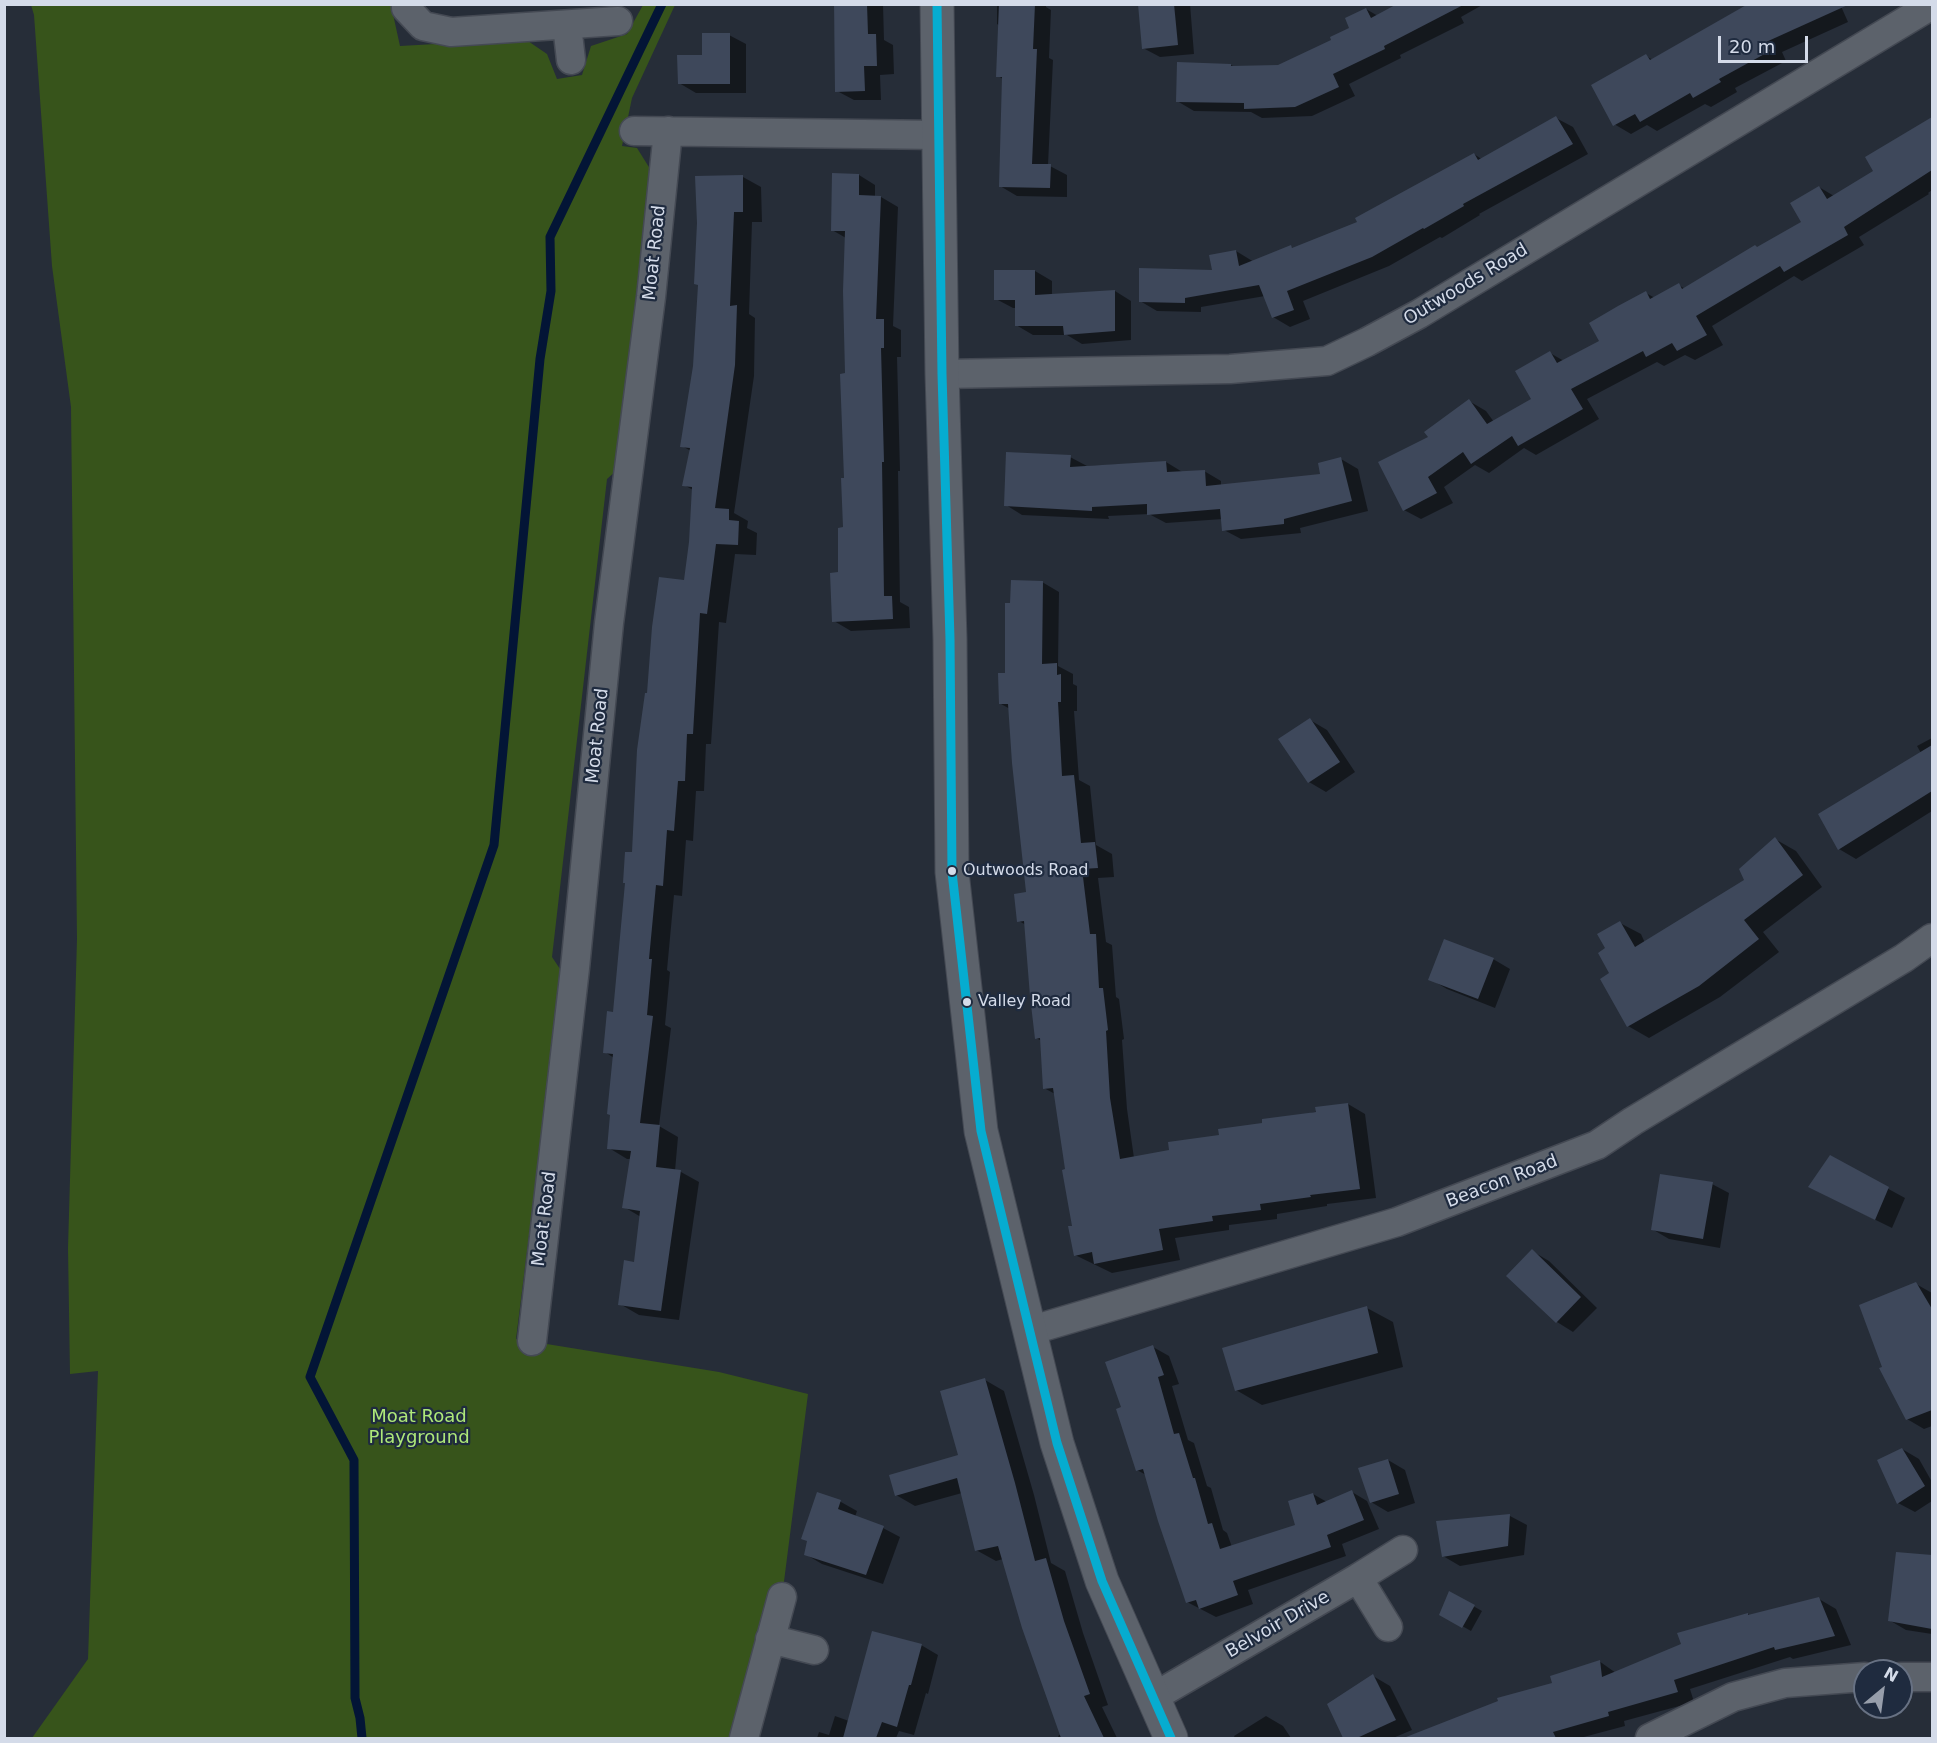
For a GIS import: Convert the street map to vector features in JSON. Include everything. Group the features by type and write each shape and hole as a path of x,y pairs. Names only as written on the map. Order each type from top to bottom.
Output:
{"street":[{"path":"406,4 406,8 423,26 451,32 618,21"},
{"path":"937,4 942,374 950,639 952,872 981,1131 1057,1443 1102,1581 1171,1738"},
{"name":"Outwoods Road","path":"942,374 1230,369 1327,361 1419,314 1925,6"},
{"path":"567,25 571,60"},
{"path":"634,131 939,135"},
{"name":"Moat Road","path":"532,1341 575,968 609,622 651,297 668,131"},
{"name":"Beacon Road","path":"1029,1331 1398,1222 1597,1145 1904,958 1932,938"},
{"name":"Belvoir Drive","path":"1152,1698 1403,1550"},
{"path":"1358,1578 1388,1627"},
{"path":"744,1738 782,1597"},
{"path":"770,1639 814,1650"},
{"path":"1913,1677 1932,1677"},
{"path":"1650,1738 1733,1697 1785,1683 1853,1678"}],"green space":[{"name":"Moat Road Playground","path":"31,5 391,5 400,46 525,39 547,54 557,79 582,75 591,46 627,34 643,5 675,5 632,98 622,146 637,148 652,172 618,469 607,479 552,957 562,972 516,1339 719,1372 808,1394 782,1597 748,1738 32,1738 88,1659 98,1371 70,1374 68,1248 77,939 71,407 52,266 34,15"}],"building":[{"path":"834,4 867,4 868,34 876,34 877,66 864,66 865,91 835,92"},
{"path":"999,4 1035,4 1033,49 1037,49 1032,164 1051,164 1050,188 999,187 1002,77 996,77"},
{"path":"1138,4 1174,4 1178,45 1142,49"},
{"path":"1397,4 1465,4 1384,46 1385,49 1333,74 1339,87 1295,107 1244,109 1244,103 1176,102 1177,62 1231,64 1231,66 1278,65 1331,40 1330,37 1349,28 1345,18 1366,8 1371,18"},
{"path":"1748,4 1850,4 1766,42 1770,51 1719,79 1721,82 1693,98 1690,93 1640,122 1635,114 1613,126 1591,85 1646,54 1650,60"},
{"path":"702,33 730,33 730,84 678,84 677,55 702,55"},
{"path":"1556,116 1573,144 1372,257 1287,291 1294,310 1272,318 1259,285 1185,298 1185,303 1139,302 1139,268 1212,270 1209,255 1236,250 1239,266 1291,245 1292,248 1357,222 1355,218 1474,153 1478,160"},
{"path":"1932,117 1932,170 1844,227 1848,235 1784,272 1780,266 1696,316 1707,335 1677,351 1672,343 1646,357 1643,351 1571,389 1583,409 1518,446 1512,436 1471,464 1463,452 1428,477 1437,493 1403,511 1378,462 1428,437 1424,432 1469,399 1487,424 1531,399 1515,371 1550,351 1557,363 1599,341 1589,323 1618,306 1646,291 1650,299 1679,283 1682,289 1755,245 1757,247 1801,222 1790,203 1819,186 1827,199 1873,171 1865,157"},
{"path":"832,173 859,174 859,195 881,196 876,319 884,319 884,348 881,348 884,596 892,596 893,619 832,622 830,573 838,572 838,528 843,527 841,478 844,478 840,374 845,373 843,291 845,231 831,231"},
{"path":"743,175 743,212 734,212 730,306 737,305 735,365 715,508 729,509 729,520 739,521 738,545 716,544 707,614 700,613 693,734 687,734 685,781 678,781 674,831 667,830 663,886 656,885 649,959 652,959 647,1015 653,1016 640,1123 660,1125 656,1167 681,1170 661,1311 618,1305 624,1260 634,1262 640,1211 622,1208 631,1151 607,1149 610,1115 607,1114 613,1054 603,1053 607,1011 613,1012 625,883 623,883 625,852 632,852 637,750 645,693 647,693 652,627 659,577 684,580 689,542 692,487 682,486 690,448 680,447 693,366 698,285 694,284 697,223 695,176"},
{"path":"994,270 1035,270 1035,295 1115,290 1115,331 1064,335 1063,326 1015,326 1015,300 994,300"},
{"path":"1006,452 1071,455 1070,467 1166,461 1167,472 1205,470 1206,486 1320,474 1318,463 1341,457 1352,501 1284,519 1284,524 1222,531 1220,509 1147,515 1147,504 1092,507 1092,511 1004,506"},
{"path":"1011,580 1043,581 1042,664 1057,663 1057,675 1061,674 1061,702 1058,702 1062,776 1074,775 1081,843 1095,842 1098,868 1082,869 1090,934 1096,934 1099,988 1103,988 1108,1030 1106,1031 1110,1098 1120,1159 1169,1150 1168,1142 1219,1135 1218,1129 1262,1123 1262,1119 1316,1112 1315,1107 1348,1103 1360,1189 1260,1204 1261,1210 1212,1216 1213,1221 1159,1229 1163,1250 1094,1264 1092,1252 1074,1256 1068,1226 1072,1226 1062,1170 1065,1169 1053,1088 1043,1089 1040,1038 1035,1039 1024,921 1017,922 1014,894 1026,892 1008,704 999,704 998,673 1005,673 1005,603 1010,603"},
{"path":"1310,718 1340,762 1308,783 1278,739"},
{"path":"1932,745 1932,791 1838,850 1818,814"},
{"path":"1775,837 1803,875 1744,920 1759,939 1699,986 1627,1027 1600,979 1609,973 1598,953 1605,948 1597,934 1620,921 1635,947 1744,880 1739,869"},
{"path":"1444,939 1494,958 1478,999 1428,980"},
{"path":"1830,1155 1889,1187 1875,1220 1808,1187"},
{"path":"1660,1174 1713,1182 1703,1239 1651,1230"},
{"path":"1532,1249 1581,1297 1556,1323 1506,1276"},
{"path":"1916,1282 1932,1309 1932,1410 1906,1420 1879,1368 1882,1367 1859,1305"},
{"path":"1367,1306 1378,1353 1235,1391 1222,1348"},
{"path":"1153,1345 1164,1375 1158,1377 1174,1434 1179,1433 1208,1524 1212,1523 1220,1549 1295,1525 1288,1501 1313,1493 1317,1505 1352,1490 1364,1520 1327,1535 1331,1547 1233,1581 1238,1595 1199,1609 1196,1600 1186,1603 1143,1469 1136,1471 1116,1409 1121,1407 1105,1362"},
{"path":"985,1378 1035,1561 1046,1558 1064,1621 1090,1694 1084,1696 1104,1738 1061,1738 1022,1628 998,1546 975,1551 957,1478 895,1496 889,1475 958,1455 940,1391"},
{"path":"1902,1448 1925,1486 1897,1504 1877,1460"},
{"path":"1388,1459 1399,1494 1370,1503 1358,1468"},
{"path":"817,1492 841,1500 838,1509 884,1526 866,1575 804,1555 807,1541 801,1539"},
{"path":"1510,1514 1508,1546 1442,1557 1436,1521"},
{"path":"1896,1552 1932,1555 1932,1629 1888,1621"},
{"path":"1449,1591 1475,1605 1462,1628 1439,1615"},
{"path":"1819,1597 1835,1636 1775,1650 1774,1647 1674,1680 1678,1692 1608,1712 1609,1716 1553,1732 1556,1738 1406,1738 1498,1701 1497,1698 1552,1683 1550,1676 1600,1660 1602,1677 1681,1644 1677,1633 1748,1613 1748,1615"},
{"path":"872,1631 922,1644 911,1685 909,1685 897,1727 882,1722 876,1738 843,1738"},
{"path":"1373,1674 1396,1720 1357,1738 1343,1738 1327,1704"}],"waterway":[{"path":"362,1738 355,1698 354,1460 310,1377 494,845 540,359 551,291 550,237 662,4"}],"transit line":[{"path":"937,4 942,374 950,639 952,872 981,1131 1057,1443 1102,1581 1171,1738"}],"place":[{"name":"Outwoods Road","path":"952,871"},
{"name":"Valley Road","path":"967,1002"}]}
